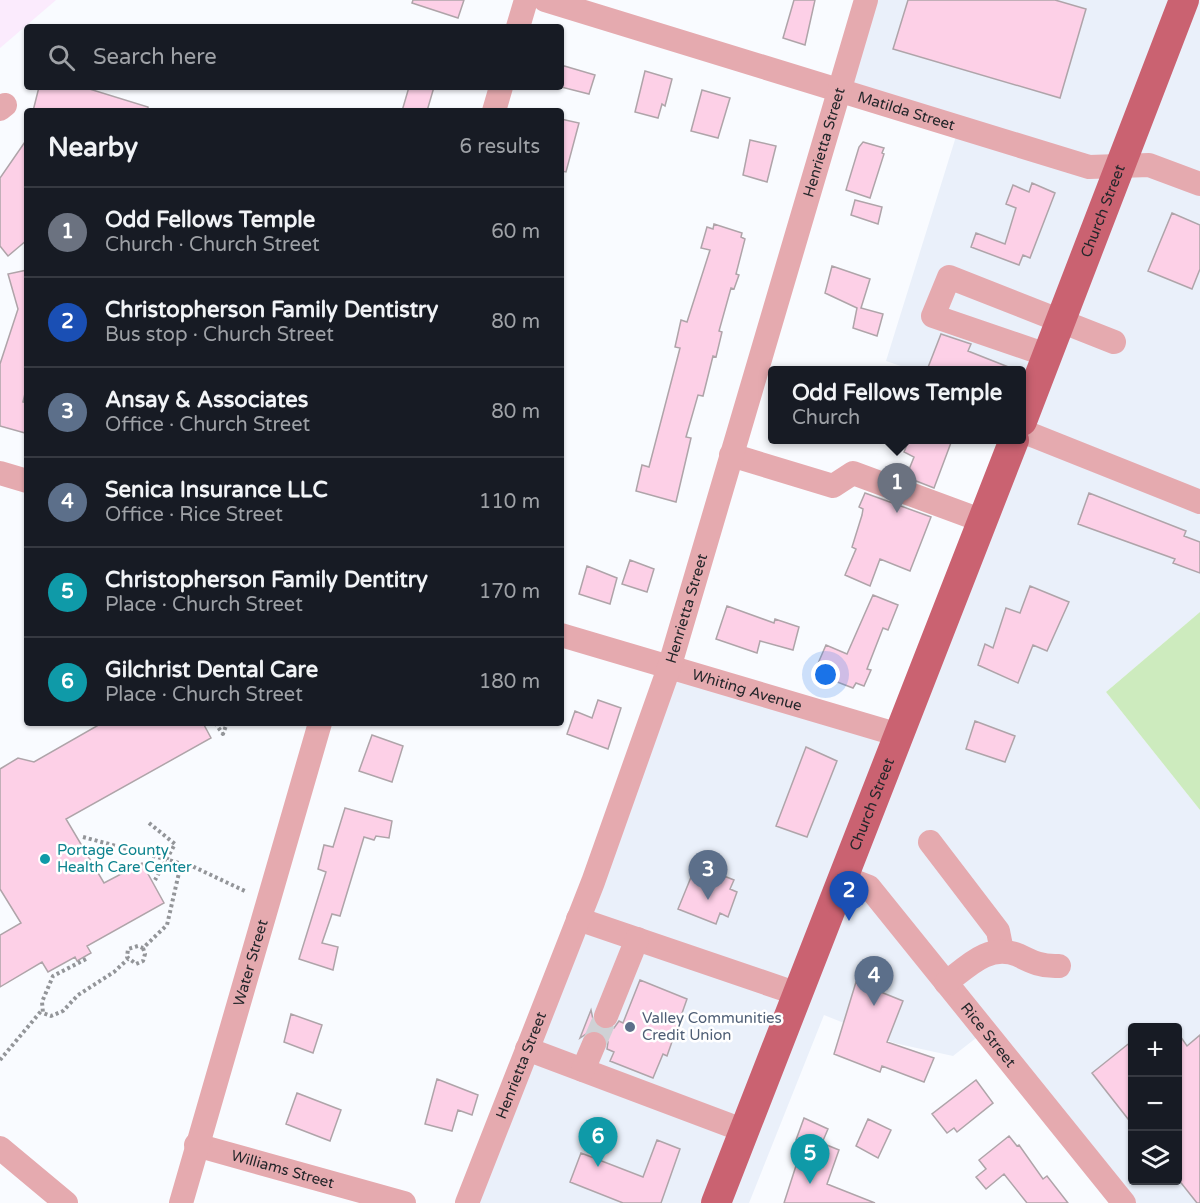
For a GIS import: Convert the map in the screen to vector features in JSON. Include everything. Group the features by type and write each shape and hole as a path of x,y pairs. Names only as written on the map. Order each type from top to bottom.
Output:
{"main road":[{"name":"Church Street","path":"1026,410 1184,0"},
{"name":"Church Street","path":"716,1203 1012,444"}],"street":[{"path":"519,24 526,0"},
{"name":"Matilda Street","path":"545,0 837,92 1089,167 1149,165 1200,184"},
{"name":"Henrietta Street","path":"467,1203 578,919 669,668 866,0"},
{"path":"495,108 500,90"},
{"path":"1047,355 933,316 949,277 1114,342"},
{"path":"1026,433 1200,502"},
{"path":"731,455 833,486 853,473 983,521"},
{"path":"0,473 24,480"},
{"name":"Whiting Avenue","path":"564,636 898,735"},
{"name":"Water Street","path":"181,1203 319,726"},
{"path":"930,842 998,931 1002,951"},
{"name":"Rice Street","path":"843,877 869,887 1124,1203"},
{"path":"578,919 798,994"},
{"path":"606,1016 638,939"},
{"path":"946,983 982,956 1002,951 1046,967 1059,966"},
{"path":"583,1070 594,1044"},
{"path":"527,1049 745,1131"},
{"name":"Williams Street","path":"196,1145 404,1203"},
{"path":"0,1148 66,1203"}],"path":[{"path":"217,726 223,734 226,726"},
{"path":"149,823 175,844 155,880"},
{"path":"83,837 217,876 247,892"},
{"path":"143,948 161,932 171,916 181,864"},
{"path":"131,947 143,948 145,954 140,963 133,964 128,959 127,953 131,947"},
{"path":"0,1059 42,1010 42,1002 53,976 86,959"},
{"path":"42,1010 51,1016 63,1011 78,994 114,972 128,959"}],"shaded area":[{"path":"0,0 56,0 28,24 24,24 24,27 0,48"},
{"path":"866,0 1200,0 1200,612 1106,692 1200,810 1200,1203 1134,1203 985,1031 953,1056 894,1043 824,1015 749,1203 467,1203 669,668 899,735 1009,444 1026,444 1026,366 901,366 886,361 958,130 837,92"}],"green space":[{"path":"1200,612 1200,810 1106,692"}],"building":[{"path":"413,0 464,0 458,18 412,3"},
{"path":"794,0 815,0 805,45 783,38"},
{"path":"908,0 1055,0 1086,9 1060,98 893,49"},
{"path":"564,66 595,75 589,94 564,88"},
{"path":"645,71 672,79 665,106 662,104 658,118 635,112"},
{"path":"38,90 93,90 148,107 148,108 34,108"},
{"path":"408,90 433,90 428,108 403,108"},
{"path":"702,90 730,98 718,138 691,131"},
{"path":"564,120 579,123 566,172 564,172"},
{"path":"750,140 776,146 767,182 743,175"},
{"path":"863,142 884,148 870,198 846,190 859,147"},
{"path":"24,143 24,243 8,256 0,246 0,178"},
{"path":"1032,183 1055,193 1030,258 1023,255 1019,265 971,247 976,233 1005,244 1016,208 1006,204 1013,185 1029,192"},
{"path":"855,200 882,207 878,224 851,215"},
{"path":"1172,213 1200,225 1200,269 1192,289 1148,271"},
{"path":"714,224 742,233 741,237 745,239 736,274 739,275 734,289 731,288 719,331 722,332 716,357 713,356 703,396 698,395 686,437 691,438 676,502 636,491 642,465 649,467 680,348 675,347 681,320 687,322 710,250 701,248 707,227 713,229"},
{"path":"832,266 870,279 861,308 883,314 877,336 853,328 857,308 825,293"},
{"path":"24,271 24,433 0,426 0,364 18,309 8,274"},
{"path":"941,334 971,344 968,351 1006,366 929,366"},
{"path":"907,444 950,444 934,488 906,477 914,457 904,452"},
{"path":"865,493 931,517 910,571 880,559 870,586 845,575 856,549 852,547 862,515 863,509 859,507"},
{"path":"1089,493 1186,531 1184,536 1200,542 1200,573 1173,563 1175,559 1078,524"},
{"path":"630,560 654,569 647,592 622,584"},
{"path":"587,566 617,578 610,604 579,594"},
{"path":"1030,586 1069,602 1047,651 1033,645 1018,683 978,665 985,644 993,648 1006,608 1020,613"},
{"path":"873,595 898,605 888,630 883,628 867,669 871,670 864,686 856,683 853,688 832,680 834,674 816,668 826,645 847,654"},
{"path":"727,606 774,623 775,619 799,627 793,650 760,641 757,653 716,639"},
{"path":"598,700 621,708 608,749 567,734 575,711 592,718"},
{"path":"975,721 1015,736 1005,762 966,749"},
{"name":"Portage County Health Care Center","path":"97,726 205,726 211,738 66,819 104,883 142,863 164,903 87,946 91,953 77,961 75,957 48,972 42,962 0,987 0,935 21,923 0,889 0,769 18,758 34,762"},
{"path":"372,735 403,746 392,782 359,771"},
{"path":"806,747 837,761 807,837 776,826"},
{"path":"345,808 392,821 389,838 376,836 374,840 364,837 340,916 332,914 322,943 338,947 333,970 299,959 326,872 318,869 324,845 333,847"},
{"path":"696,865 734,880 730,889 737,892 728,917 720,913 716,924 678,909"},
{"name":"Valley Communities Credit Union","path":"640,980 687,999 667,1056 663,1054 653,1078 610,1061 614,1052 607,1049 608,1042 600,1031 592,1030 580,1038 591,1010 594,1024 601,1029 614,1028 619,1021 623,1023"},
{"path":"856,982 903,1001 887,1042 934,1058 924,1082 882,1066 880,1072 834,1054"},
{"path":"291,1014 322,1025 313,1053 284,1042"},
{"path":"1200,1035 1200,1203 1197,1203 1182,1184 1182,1039 1187,1046"},
{"path":"1128,1044 1128,1119 1092,1073"},
{"path":"437,1079 478,1095 472,1115 458,1110 452,1131 425,1124"},
{"path":"976,1080 993,1103 957,1132 954,1128 947,1133 932,1114"},
{"path":"297,1093 341,1110 330,1141 286,1124"},
{"path":"804,1118 828,1129 822,1143 839,1150 827,1184 875,1203 784,1203 803,1144 796,1140"},
{"path":"868,1119 891,1130 878,1158 856,1146"},
{"path":"1009,1136 1017,1146 1019,1145 1043,1179 1047,1176 1068,1203 1027,1203 1004,1174 986,1189 976,1177 986,1169 979,1160"},
{"path":"657,1140 680,1149 661,1203 623,1203 570,1182 581,1153 643,1177"}],"tunnel":[{"path":"594,1044 606,1016"}],"place":[{"name":"Odd Fellows Temple","path":"897,513"},
{"name":"Portage County Health Care Center","path":"45,859"},
{"name":"Ansay & Associates","path":"708,900"},
{"name":"Christopherson Family Dentistry","path":"849,921"},
{"name":"Senica Insurance LLC","path":"874,1006"},
{"name":"Valley Communities Credit Union","path":"630,1027"},
{"name":"Gilchrist Dental Care","path":"598,1167"},
{"name":"Christopherson Family Dentitry","path":"810,1184"}]}
